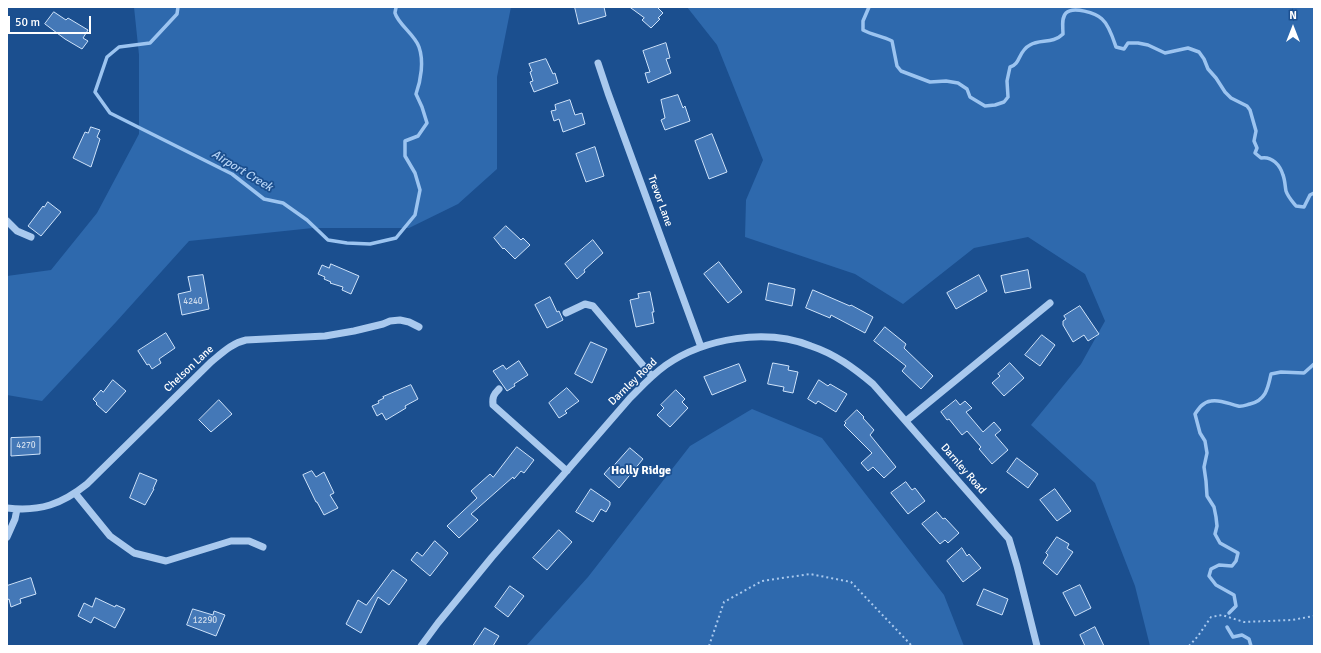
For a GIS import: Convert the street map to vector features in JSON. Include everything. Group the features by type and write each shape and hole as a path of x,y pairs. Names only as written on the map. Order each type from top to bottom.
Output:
{"street":[{"name":"Trevor Lane","path":"598,63 701,347"},
{"path":"7,221 17,231 31,237"},
{"path":"906,421 1050,303"},
{"path":"566,313 585,304 593,306 652,376"},
{"name":"Chelson Lane","path":"7,508 37,509 56,504 75,493 87,484 211,362 232,344 246,340 325,336 400,320 409,322 419,327"},
{"name":"Darnley Road","path":"421,646 487,563 630,398 652,376 666,365 701,347 713,343 758,337 798,341 811,345 852,366 873,384 1009,539 1037,646"},
{"path":"499,389 494,393 492,399 493,404 567,471"},
{"path":"75,493 110,536 134,553 166,561 231,541 249,541 262,547"},
{"path":"7,537 15,519 17,509"}],"path":[{"path":"709,646 724,602 762,581 810,574 851,582 912,646"},
{"path":"1189,646 1211,617 1222,615 1244,622 1292,620 1314,616"}],"shaded area":[{"path":"134,7 511,7 497,77 497,169 458,204 409,228 313,228 189,241 42,401 7,395 7,276 51,270 97,213 139,134 139,55"},
{"path":"687,7 1314,7 1314,646 1150,646 1135,586 1095,483 1031,425 1081,364 1105,321 1085,274 1028,237 974,248 903,304 855,274 745,237 746,200 763,160 717,45"},
{"path":"752,409 822,438 944,595 964,646 526,646 588,577 690,446"}],"building":[{"path":"575,7 604,7 606,16 579,24"},
{"path":"630,7 657,7 663,13 658,18 660,19 651,28 642,20 644,18"},
{"path":"54,12 66,20 68,18 88,30 83,38 88,41 82,49 65,39 45,24"},
{"path":"666,43 670,58 666,59 671,73 648,83 645,73 650,72 643,51"},
{"path":"546,59 553,74 555,73 558,83 534,92 530,82 533,81 530,72 532,71 529,64"},
{"path":"678,95 683,108 685,106 690,121 665,130 661,120 665,118 661,100"},
{"path":"570,100 575,115 582,113 585,124 563,132 559,119 554,121 551,111 556,110 555,105"},
{"path":"91,127 100,130 97,137 100,139 91,167 73,158 85,132 88,133"},
{"path":"712,134 727,172 709,179 695,141"},
{"path":"595,147 604,176 586,182 576,154"},
{"path":"48,202 61,212 41,236 28,226 43,206 44,207"},
{"path":"506,226 521,240 523,238 530,245 515,259 504,248 503,249 494,238"},
{"path":"593,240 603,253 584,270 585,272 577,279 565,264"},
{"path":"719,262 742,292 728,303 704,274"},
{"path":"331,264 359,276 351,294 342,290 343,287 330,283 331,282 324,279 325,277 318,274 322,265 329,268"},
{"path":"1028,270 1031,288 1005,293 1001,276"},
{"path":"203,275 209,309 182,315 178,294 191,291 188,277"},
{"path":"979,275 987,291 956,309 947,293"},
{"path":"769,283 795,289 792,306 766,300"},
{"path":"813,290 850,306 851,305 873,317 865,333 831,315 830,318 806,308"},
{"path":"650,292 654,312 652,312 654,323 636,327 630,300 639,298 638,294"},
{"path":"550,297 557,312 559,311 563,320 547,328 535,305"},
{"path":"1080,306 1099,334 1088,341 1084,335 1073,342 1063,325 1063,321 1066,319 1064,316"},
{"path":"885,327 906,344 904,348 933,376 921,389 902,371 906,366 874,341"},
{"path":"166,333 175,348 159,359 161,363 152,369 149,364 147,365 138,351"},
{"path":"1042,335 1055,345 1040,366 1025,355"},
{"path":"591,342 607,349 592,383 575,374"},
{"path":"519,361 528,375 514,384 515,386 507,391 493,371 503,365 506,369"},
{"path":"773,363 789,366 788,370 798,372 793,393 783,391 784,387 768,384"},
{"path":"1010,363 1024,378 1004,396 992,383 1000,376 998,374"},
{"path":"739,364 746,381 712,395 704,377"},
{"path":"113,380 126,391 106,413 96,404 97,403 93,399 101,390 103,392"},
{"path":"819,380 828,386 830,384 847,394 836,412 818,401 816,404 808,399"},
{"path":"411,385 418,399 405,406 406,408 386,420 382,413 377,416 372,406 379,403 378,401 384,398 383,397"},
{"path":"567,388 579,401 565,411 567,413 559,418 549,403"},
{"path":"676,390 685,399 682,402 688,408 670,427 657,415 664,408 661,405"},
{"path":"219,400 232,414 211,432 199,420"},
{"path":"956,400 960,405 965,401 972,408 966,412 983,432 994,422 1001,430 995,435 1008,450 992,464 979,449 981,447 967,431 962,435 941,412"},
{"path":"857,410 874,430 870,435 896,467 884,478 873,467 868,471 861,463 872,453 844,425 846,423 845,422"},
{"path":"40,437 40,454 11,456 11,438"},
{"path":"517,447 534,460 524,473 521,471 514,479 513,477 471,514 478,520 459,538 447,526 477,498 471,491 490,474 493,477"},
{"path":"630,448 643,459 619,488 604,474"},
{"path":"1017,458 1038,474 1028,488 1007,472"},
{"path":"312,471 316,477 324,472 334,493 330,495 338,508 324,515 303,475"},
{"path":"140,473 157,480 145,505 130,498"},
{"path":"906,482 912,490 915,488 925,501 908,514 891,493"},
{"path":"591,489 610,502 606,512 601,509 593,522 576,512"},
{"path":"1055,489 1071,511 1057,521 1040,500"},
{"path":"937,512 959,533 948,543 945,540 940,544 922,524"},
{"path":"559,530 572,542 547,570 533,558"},
{"path":"1057,537 1069,544 1067,548 1073,552 1057,575 1043,563 1048,555 1046,553"},
{"path":"435,541 448,553 430,576 411,560 417,552 422,556"},
{"path":"962,548 967,556 969,554 981,568 963,582 947,561"},
{"path":"393,570 407,580 389,605 378,597 361,633 346,624 358,600 366,605"},
{"path":"31,578 36,594 20,599 21,603 11,607 9,599 7,600 7,586"},
{"path":"1080,585 1091,608 1075,616 1063,593"},
{"path":"510,586 524,596 508,617 495,607"},
{"path":"984,589 1008,599 1002,615 977,605"},
{"path":"96,598 115,607 116,605 125,609 115,628 94,617 91,623 78,616 84,603 92,607"},
{"path":"193,609 213,615 214,611 225,615 216,636 187,625"},
{"path":"1095,627 1104,646 1085,646 1080,635"},
{"path":"485,628 499,636 493,646 473,646"}],"waterway":[{"name":"Airport Creek","path":"178,7 177,14 150,43 119,47 107,57 95,92 110,113 232,174 264,199 283,203 307,220 328,240 370,244 396,238 415,215 420,190 415,173 405,156 405,141 418,136 427,123 416,94 422,64 421,52 414,38 399,21 395,13 396,7"},
{"name":"Airport Creek","path":"869,7 863,21 863,30 892,41 897,66 901,71 930,82 946,81 958,83 967,89 970,97 985,106 1004,102 1008,97 1007,81 1010,67 1016,63 1023,51 1030,45 1055,39 1063,34 1063,18 1069,11 1084,11 1102,19 1109,28 1116,47 1124,49 1128,43 1138,43 1148,45 1165,53 1188,48 1199,52 1208,69 1225,92 1231,98 1247,106 1250,110 1256,131 1254,141 1257,148 1255,153 1261,158 1269,158 1278,165 1284,177 1286,191 1296,206 1304,207 1310,195 1314,193"},
{"name":"Airport Creek","path":"1229,613 1236,606 1234,595 1216,585 1209,576 1211,569 1219,565 1232,566 1236,561 1238,553 1220,543 1215,534 1217,526 1216,517 1214,507 1207,496 1204,467 1207,453 1205,441 1200,433 1195,414 1203,404 1211,401 1221,401 1244,406 1260,400 1269,384 1271,374 1281,372 1304,373 1314,364"},
{"name":"Airport Creek","path":"1227,627 1233,637 1242,635 1249,639 1251,646"}],"district":[{"name":"Holly Ridge","path":"641,471"}]}
